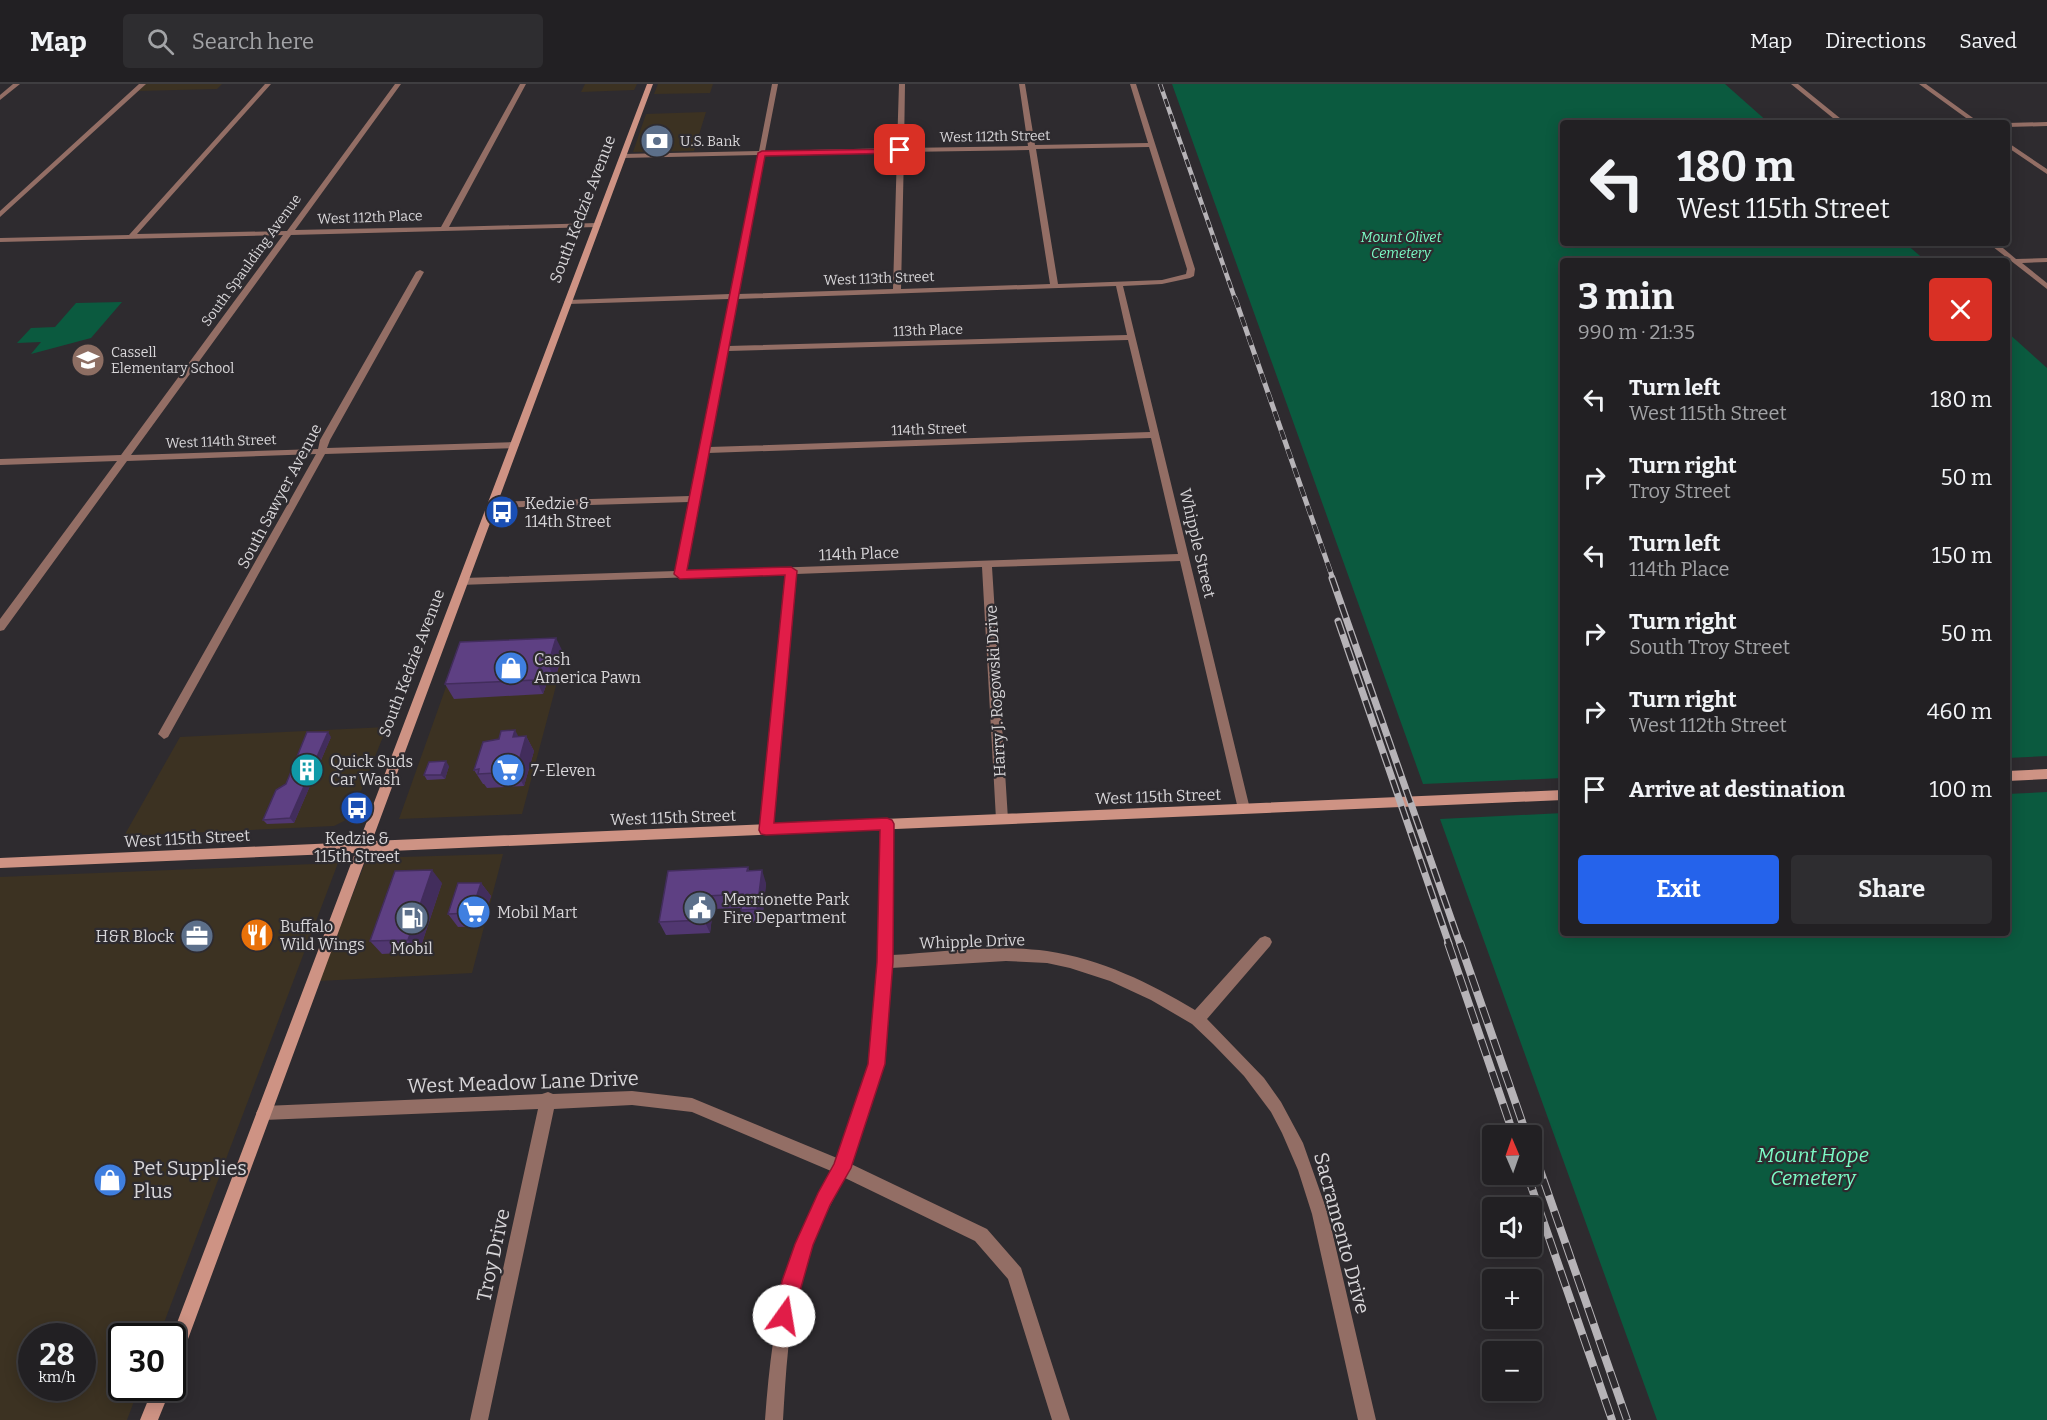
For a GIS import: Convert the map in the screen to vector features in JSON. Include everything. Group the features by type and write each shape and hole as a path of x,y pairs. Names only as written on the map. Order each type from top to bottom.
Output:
{"main road":[{"name":"South Kedzie Avenue","path":"185,1323 650,84"},
{"path":"2010,776 2047,774"},
{"name":"West 115th Street","path":"0,863 1560,795"},
{"path":"149,1420 157,1401"}],"street":[{"path":"0,98 17,84"},
{"path":"0,215 143,84"},
{"path":"131,237 268,84"},
{"name":"South Spaulding Avenue","path":"0,627 398,84"},
{"path":"444,228 523,84"},
{"path":"680,574 776,84"},
{"path":"897,291 902,84"},
{"path":"1022,84 1054,286"},
{"path":"1133,84 1151,145"},
{"path":"1794,84 1839,120"},
{"path":"1922,84 1973,120"},
{"path":"2010,125 2047,124"},
{"name":"West 112th Street","path":"623,156 1151,145"},
{"name":"West 113th Street","path":"568,302 1119,284 1162,282 1190,276 1191,269 1151,145"},
{"path":"2010,146 2047,172"},
{"name":"West 112th Place","path":"0,240 597,225"},
{"path":"1996,246 2047,287"},
{"path":"2014,261 2047,260"},
{"name":"South Sawyer Avenue","path":"164,734 420,272"},
{"name":"Whipple Street","path":"1119,284 1244,809"},
{"name":"113th Place","path":"724,349 1132,337"},
{"name":"114th Street","path":"704,450 1155,435"},
{"name":"West 114th Street","path":"0,462 514,445"},
{"path":"492,506 695,499"},
{"name":"114th Place","path":"463,582 1184,557"},
{"name":"Harry J. Rogowski Drive","path":"987,564 1002,819"},
{"path":"766,830 791,571"},
{"path":"774,1420 778,1359 792,1281 824,1199 842,1168 877,1064 885,962 887,824"},
{"path":"1197,1019 1265,942"},
{"name":"Whipple Drive","path":"885,962 996,956 1050,958 1113,974 1154,992 1197,1019"},
{"name":"Sacramento Drive","path":"1197,1019 1235,1055 1260,1084 1280,1114 1311,1179 1367,1420"},
{"name":"West Meadow Lane Drive","path":"264,1113 632,1098 692,1105 842,1168 981,1235 1016,1274 1061,1420"},
{"name":"Troy Drive","path":"479,1420 548,1100"}],"shaded area":[{"path":"145,84 222,84 217,89 137,91"},
{"path":"585,84 637,84 634,90 581,92"},
{"path":"658,84 713,84 710,93 654,94"},
{"path":"706,112 694,151 633,152 646,114"},
{"path":"565,652 522,814 399,819 457,656"},
{"path":"387,727 350,818 334,826 124,836 180,737"},
{"path":"503,854 472,973 319,981 367,858"},
{"path":"338,863 164,1323 108,1323 108,1401 134,1401 127,1420 0,1420 0,877"}],"green space":[{"name":"Mount Olivet Cemetery","path":"1172,84 1725,84 1766,120 1560,120 1560,246 1908,246 1922,258 1560,258 1560,778 1423,784"},
{"path":"122,302 91,338 31,354 41,342 17,343 31,328 55,327 76,303"},
{"path":"2010,335 2047,368 2047,756 2010,758"},
{"name":"Mount Hope Cemetery","path":"2047,792 2047,1420 1657,1420 1440,819 1560,813 1560,936 2010,936 2010,794"}],"building":[{"path":"556,638 548,665 540,665 536,680 445,684 460,642"},
{"path":"515,730 513,737 526,736 516,772 478,774 479,769 474,770 483,742 499,739 501,731"},
{"name":"Quick Suds Car Wash","path":"307,732 328,732 290,818 263,820 276,790 286,784"},
{"path":"446,761 441,775 424,775 429,762"},
{"path":"748,867 747,871 762,870 757,909 741,910 743,894 707,896 704,920 659,922 668,871"},
{"path":"432,870 408,940 370,941 395,871"},
{"path":"458,883 481,883 471,913 448,914"}],"railway":[{"path":"1160,84 1235,299"},
{"path":"1235,298 1333,579"},
{"path":"1332,578 1460,944"},
{"path":"1338,621 1449,944"},
{"path":"1448,943 1510,1125"},
{"path":"1460,943 1523,1125"},
{"path":"1542,1176 1627,1420"},
{"path":"1531,1185 1612,1420"}],"place":[{"name":"U.S. Bank","path":"657,141"},
{"name":"Cassell Elementary School","path":"88,360"},
{"name":"Kedzie & 114th Street","path":"502,512"},
{"name":"Cash America Pawn","path":"511,668"},
{"name":"Quick Suds Car Wash","path":"307,770"},
{"name":"7-Eleven","path":"508,770"},
{"name":"Kedzie & 115th Street","path":"357,808"},
{"name":"Merrionette Park Fire Department","path":"700,908"},
{"name":"Mobil Mart","path":"474,912"},
{"name":"Mobil","path":"412,918"},
{"name":"Buffalo Wild Wings","path":"257,935"},
{"name":"H&R Block","path":"197,936"},
{"name":"Pet Supplies Plus","path":"110,1180"}],"route":[{"path":"784,1316 804,1244 824,1199 842,1168 877,1064 885,962 887,824 766,830 791,571 680,574 762,153 900,150"}]}
